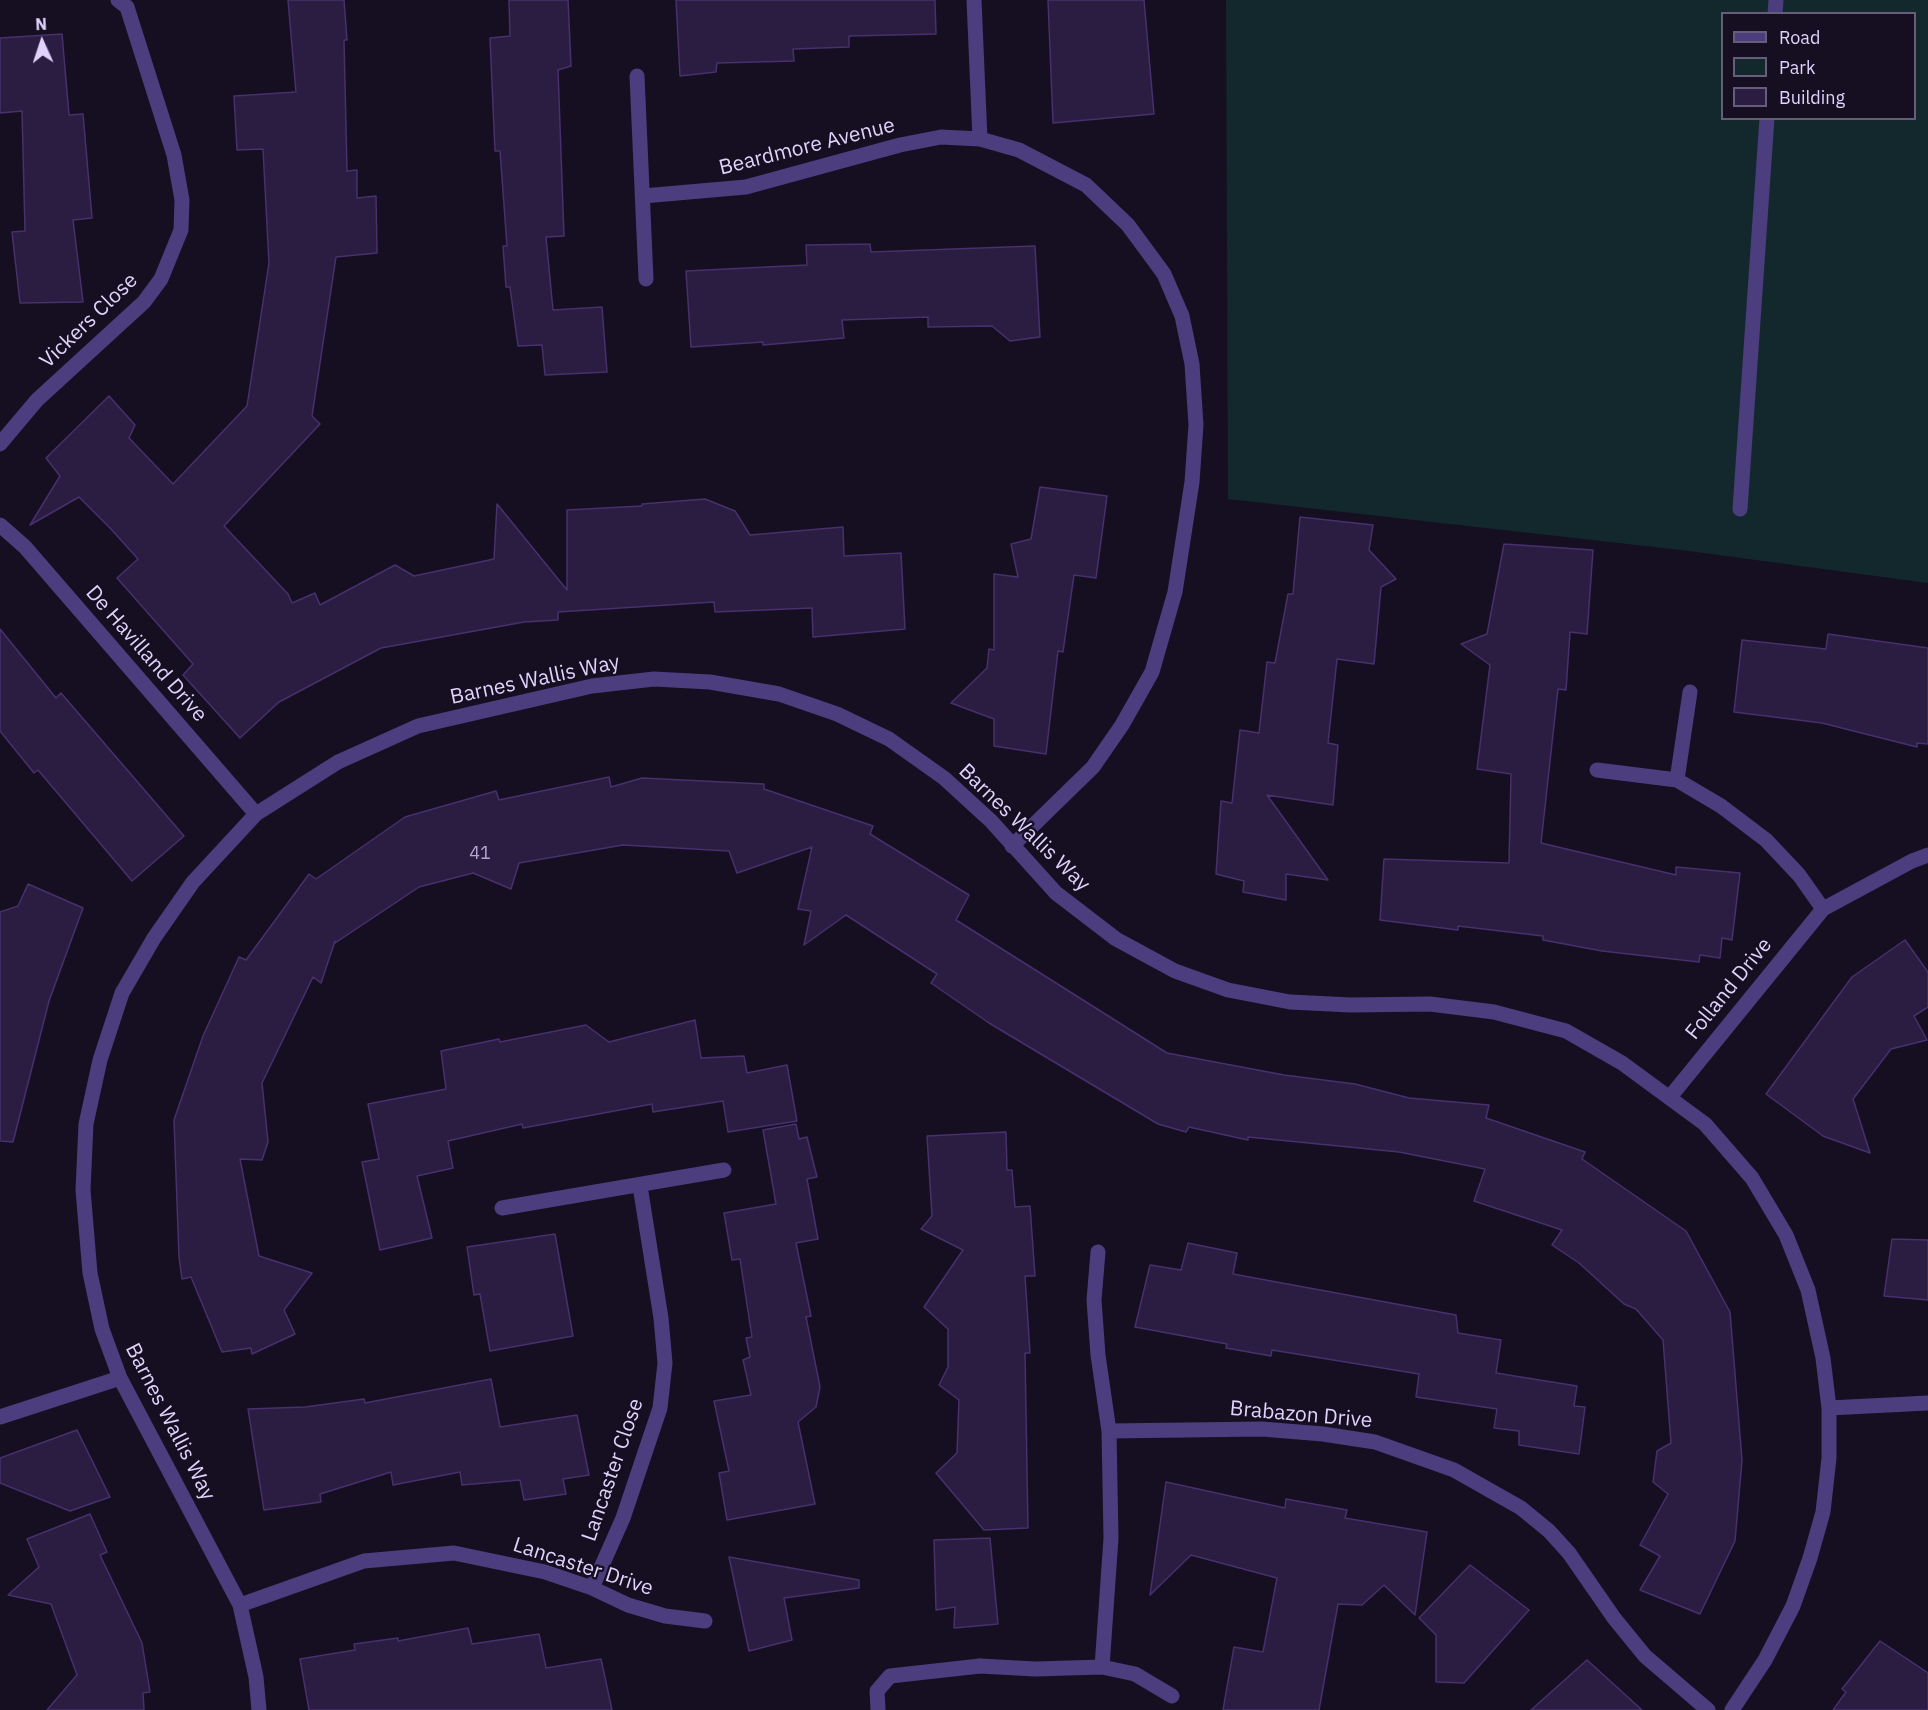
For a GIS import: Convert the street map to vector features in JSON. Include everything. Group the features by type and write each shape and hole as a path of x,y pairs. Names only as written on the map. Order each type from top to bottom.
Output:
{"street":[{"name":"Vickers Close","path":"0,444 37,400 144,302 161,279 180,230 182,200 174,155 122,4 141,0"},
{"path":"974,0 980,138"},
{"path":"637,76 646,279"},
{"path":"1740,509 1767,120"},
{"name":"Beardmore Avenue","path":"643,196 746,187 900,145 941,137 980,138 1019,150 1086,186 1128,225 1164,274 1182,316 1192,364 1196,425 1192,482 1175,592 1152,672 1122,725 1093,767 1012,846"},
{"name":"De Havilland Drive","path":"0,525 25,547 256,814"},
{"name":"Barnes Wallis Way","path":"259,1710 256,1677 240,1605 120,1378 102,1329 90,1274 83,1190 86,1124 100,1060 122,993 154,938 194,882 256,814 338,762 418,726 592,686 654,679 710,682 779,694 837,714 889,739 944,778 991,821 1064,899 1116,939 1175,971 1228,990 1290,1002 1351,1005 1430,1004 1494,1012 1566,1031 1622,1063 1705,1124 1752,1178 1786,1235 1808,1290 1823,1358 1829,1408 1829,1458 1823,1512 1810,1558 1788,1615 1765,1660 1732,1710"},
{"path":"1677,780 1690,692"},
{"path":"1597,770 1677,780 1721,806 1766,840 1799,875 1823,909"},
{"name":"Folland Drive","path":"1670,1097 1823,909 1912,861 1928,855"},
{"path":"502,1208 724,1170"},
{"name":"Lancaster Close","path":"592,1588 623,1518 660,1408 665,1363 661,1317 640,1186"},
{"path":"1098,1252 1095,1311 1098,1355 1109,1431 1111,1538 1102,1667"},
{"path":"0,1417 120,1378"},
{"path":"1829,1408 1928,1403"},
{"name":"Brabazon Drive","path":"1109,1431 1262,1429 1323,1434 1375,1442 1454,1470 1521,1508 1549,1531 1569,1553 1614,1618 1645,1656 1708,1710"},
{"name":"Lancaster Drive","path":"240,1605 364,1561 454,1553 500,1561 592,1588 628,1605 665,1616 705,1621"},
{"path":"878,1709 878,1691 890,1676 980,1666 1035,1669 1102,1667 1135,1674 1172,1696"}],"green space":[{"path":"1226,0 1928,0 1928,583 1681,550 1228,499"}],"building":[{"path":"288,0 344,0 347,40 344,40 347,171 357,170 357,198 376,196 377,253 336,257 312,416 320,424 224,526 288,594 292,603 315,593 320,605 395,565 414,576 494,559 497,504 567,590 567,510 642,506 642,504 705,499 735,511 750,535 843,527 844,556 901,553 905,629 813,637 812,608 715,612 714,602 558,612 558,620 524,622 381,648 279,702 240,738 183,675 193,664 117,578 138,559 110,528 79,497 30,525 60,476 46,458 109,396 135,425 129,438 173,484 247,406 269,263 263,149 237,150 234,96 296,92"},
{"path":"509,0 568,0 571,66 558,70 564,236 546,237 553,310 602,307 607,372 545,375 542,345 518,346 510,287 506,287 503,246 507,246 500,151 495,151 490,38 510,36"},
{"path":"676,0 935,0 936,34 849,36 849,47 793,49 794,61 717,63 716,72 680,76"},
{"path":"1048,0 1144,0 1154,114 1053,123"},
{"path":"62,34 69,115 83,114 92,218 73,220 83,302 20,303 12,232 25,231 22,111 0,113 0,38"},
{"path":"870,244 871,252 1035,246 1040,337 1010,341 992,326 928,327 928,317 842,320 844,338 763,345 763,342 691,347 686,271 807,265 806,245"},
{"path":"1040,487 1107,496 1096,578 1074,575 1063,652 1058,651 1046,754 994,746 994,719 951,703 987,668 989,649 994,650 994,574 1018,577 1011,544 1031,539"},
{"path":"1300,517 1373,525 1369,550 1396,579 1381,587 1374,664 1337,659 1328,743 1338,745 1333,805 1267,795 1328,880 1286,874 1286,900 1243,892 1244,881 1216,874 1221,801 1232,803 1240,730 1259,733 1267,662 1275,663 1288,594 1293,594"},
{"path":"1504,544 1593,550 1587,634 1570,632 1566,690 1558,689 1541,843 1676,875 1676,867 1740,873 1732,940 1722,938 1720,958 1700,955 1699,962 1602,951 1543,940 1543,936 1458,926 1458,930 1380,920 1384,859 1509,863 1511,774 1477,769 1490,665 1461,644 1487,634"},
{"path":"0,629 56,698 61,693 184,836 132,881 38,770 34,773 0,731"},
{"path":"1828,634 1928,648 1928,744 1917,743 1917,747 1822,723 1734,712 1742,640 1826,649"},
{"path":"609,777 611,787 642,778 764,784 764,789 873,826 870,834 969,895 956,920 1167,1053 1284,1075 1355,1084 1409,1098 1489,1105 1486,1118 1585,1152 1582,1159 1686,1231 1730,1312 1742,1460 1735,1541 1700,1614 1640,1590 1660,1556 1640,1545 1668,1494 1653,1482 1657,1451 1671,1443 1663,1340 1636,1309 1624,1304 1579,1263 1552,1245 1562,1230 1474,1201 1485,1169 1399,1152 1248,1137 1248,1140 1189,1127 1186,1132 1158,1124 989,1023 931,983 937,974 846,915 804,945 811,911 798,909 812,847 737,873 729,851 623,845 519,863 511,889 473,873 419,887 335,943 335,941 321,983 313,977 262,1083 268,1142 262,1160 240,1159 259,1256 312,1273 284,1310 295,1334 252,1354 251,1348 222,1352 191,1277 182,1279 179,1257 174,1120 203,1036 239,957 246,960 309,874 316,879 405,817 496,791 499,800"},
{"path":"28,884 83,908 49,1001 13,1142 0,1141 0,912 18,906"},
{"path":"1905,940 1928,972 1928,1007 1914,1016 1927,1040 1891,1049 1853,1099 1870,1153 1823,1136 1766,1094 1852,977"},
{"path":"695,1020 701,1058 744,1056 747,1073 787,1065 797,1121 728,1132 723,1101 653,1112 652,1104 523,1128 522,1124 448,1141 453,1168 417,1176 432,1238 380,1250 362,1162 379,1159 368,1104 446,1089 441,1051 586,1025 609,1042"},
{"path":"796,1124 799,1139 807,1137 817,1177 807,1179 818,1239 796,1243 811,1316 806,1317 820,1387 816,1407 798,1422 815,1504 727,1520 719,1473 729,1471 714,1401 751,1395 743,1360 750,1357 746,1338 752,1337 740,1259 732,1260 724,1213 776,1204 763,1130"},
{"path":"1006,1132 1007,1170 1012,1170 1015,1207 1030,1206 1035,1276 1025,1276 1030,1353 1025,1353 1028,1528 984,1530 936,1473 957,1453 959,1400 939,1385 948,1367 948,1329 924,1307 963,1250 921,1229 932,1216 927,1136"},
{"path":"555,1234 573,1336 490,1351 480,1294 474,1295 467,1247"},
{"path":"1892,1239 1928,1240 1928,1300 1884,1296"},
{"path":"1188,1243 1237,1253 1233,1274 1456,1315 1458,1333 1501,1340 1496,1373 1577,1386 1574,1406 1585,1407 1579,1454 1519,1445 1519,1431 1494,1428 1497,1409 1416,1397 1419,1374 1272,1350 1271,1356 1226,1348 1227,1344 1135,1327 1150,1265 1181,1270"},
{"path":"491,1379 500,1427 577,1415 589,1475 563,1479 566,1494 524,1500 520,1480 462,1485 460,1472 393,1485 391,1472 320,1494 321,1502 264,1510 248,1409 305,1407 364,1399 365,1403"},
{"path":"77,1430 110,1497 70,1511 0,1483 0,1458"},
{"path":"1166,1482 1285,1508 1286,1499 1347,1510 1345,1518 1427,1532 1415,1615 1384,1585 1362,1605 1338,1604 1319,1710 1223,1710 1234,1647 1263,1652 1277,1578 1191,1555 1150,1595"},
{"path":"90,1514 107,1552 100,1555 142,1643 150,1692 143,1693 144,1710 47,1710 77,1675 51,1604 8,1595 39,1567 27,1539"},
{"path":"990,1538 998,1624 954,1628 955,1607 936,1610 934,1540"},
{"path":"729,1557 859,1580 859,1588 784,1598 792,1640 749,1651"},
{"path":"1470,1565 1529,1610 1464,1683 1436,1682 1436,1635 1419,1618"},
{"path":"468,1628 472,1644 539,1634 546,1668 601,1659 612,1710 309,1710 300,1659 355,1650 354,1644 398,1638 398,1641"},
{"path":"1880,1641 1928,1673 1928,1710 1833,1710 1846,1692 1842,1689"},
{"path":"1587,1660 1642,1710 1531,1710"}]}
